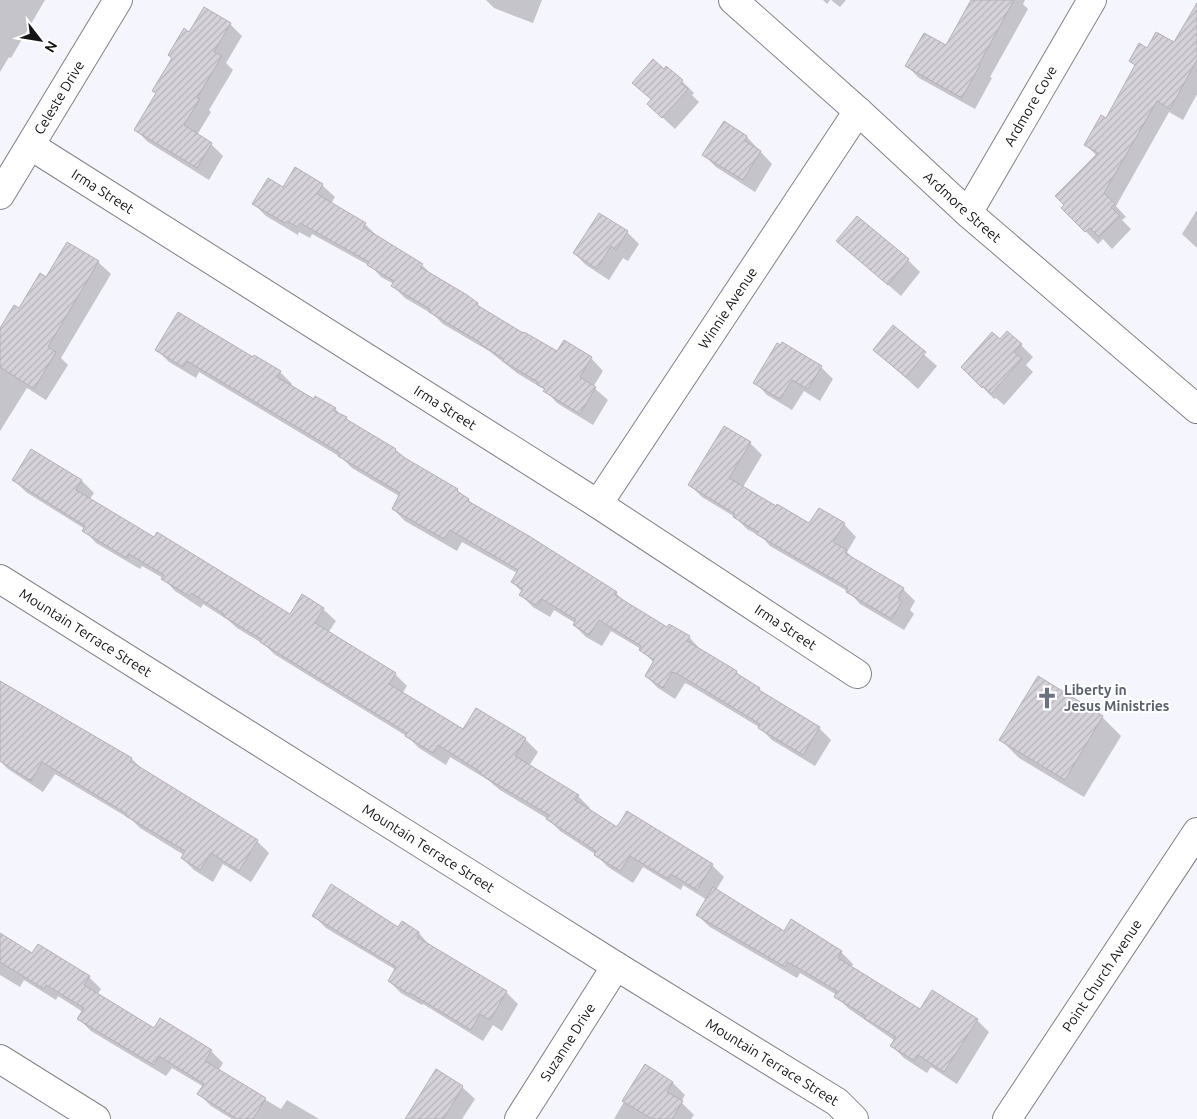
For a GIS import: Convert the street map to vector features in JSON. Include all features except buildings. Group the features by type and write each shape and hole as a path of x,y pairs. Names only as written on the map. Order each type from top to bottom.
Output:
{"street":[{"name":"Celeste Drive","path":"0,195 118,0"},
{"name":"Ardmore Street","path":"733,0 858,111 968,213 1193,396"},
{"name":"Ardmore Cove","path":"968,213 1092,0"},
{"name":"Winnie Avenue","path":"598,504 858,111"},
{"name":"Irma Street","path":"31,146 598,504 857,674"},
{"name":"Mountain Terrace Street","path":"0,579 616,966 837,1102 854,1119"},
{"name":"Point Church Avenue","path":"1007,1119 1197,832"},
{"name":"Suzanne Drive","path":"519,1119 616,966"},
{"path":"0,1059 96,1119"}],"place":[{"name":"Liberty in Jesus Ministries","path":"1047,698"}]}
